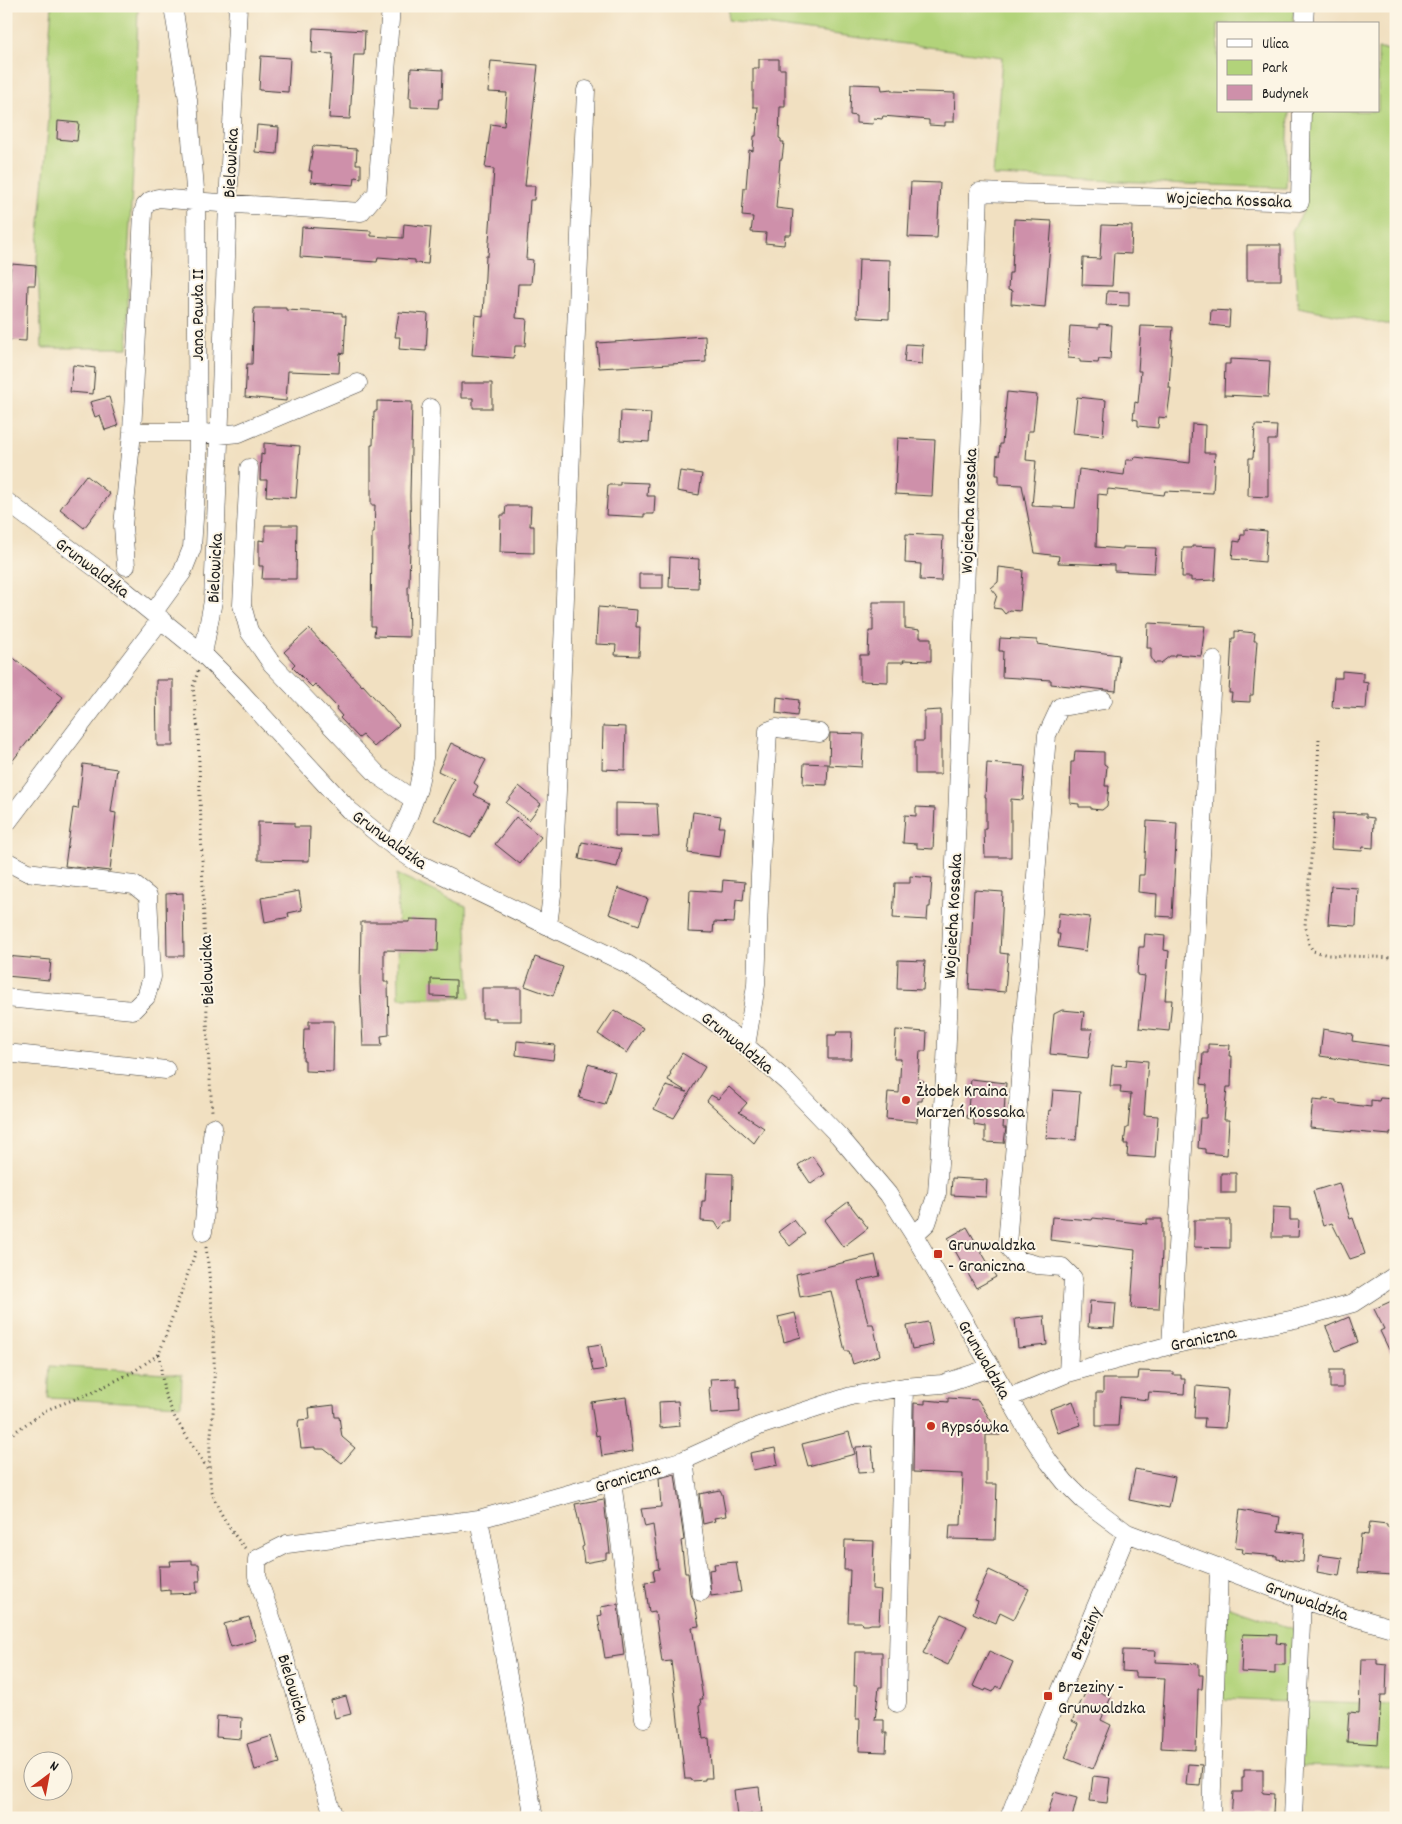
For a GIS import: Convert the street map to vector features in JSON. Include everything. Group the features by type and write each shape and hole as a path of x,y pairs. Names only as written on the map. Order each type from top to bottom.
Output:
{"street":[{"name":"Jana Pawła II","path":"6,824 157,616 182,573 192,548 198,460 196,202 188,100 174,6"},
{"name":"Bielowicka","path":"203,654 213,601 228,204 238,6"},
{"path":"126,566 123,526 132,432 143,213 145,206 150,201 158,198 361,212 377,193 391,6"},
{"path":"1304,22 1305,6"},
{"path":"548,925 553,887 586,90"},
{"name":"Wojciecha Kossaka","path":"914,1235 927,1224 937,1192 946,1062 979,192 1300,202 1302,112"},
{"path":"132,432 197,432 219,435 239,433 358,383"},
{"path":"393,846 418,789 424,758 431,408"},
{"path":"250,468 242,605 249,631 272,664 379,776 414,800"},
{"name":"Grunwaldzka","path":"6,501 157,616 203,654 237,688 349,810 393,846 418,863 627,964 705,1015 746,1046 787,1082 845,1142 888,1194 914,1235 1008,1398 1049,1462 1083,1500 1127,1533 1302,1600 1396,1629"},
{"path":"1171,1345 1213,660"},
{"path":"1068,1373 1073,1278 1062,1267 1037,1265 1018,1260 1007,1245 1047,736 1060,707 1103,700"},
{"path":"746,1046 756,985 768,731 776,728 820,732"},
{"path":"6,861 27,872 134,885 148,896 152,977 146,997 133,1010 6,998"},
{"path":"6,1053 166,1070"},
{"path":"203,1232 213,1127"},
{"name":"Graniczna","path":"1008,1398 1068,1373 1171,1345 1295,1319 1352,1303 1396,1276"},
{"name":"Graniczna","path":"257,1559 287,1544 479,1519 684,1460 759,1426 851,1396 904,1387 942,1384 990,1368"},
{"path":"897,1703 904,1387"},
{"path":"684,1460 702,1592"},
{"path":"612,1482 644,1718"},
{"path":"479,1519 534,1818"},
{"name":"Brzeziny","path":"1009,1818 1026,1773 1127,1533"},
{"name":"Bielowicka","path":"257,1559 257,1576 280,1643 334,1818"},
{"path":"1211,1818 1219,1567"},
{"path":"1293,1818 1302,1600"}],"path":[{"name":"Bielowicka","path":"203,654 193,687 198,731 208,1040 213,1127"},
{"path":"1319,739 1316,803 1305,925 1309,944 1313,951 1328,955 1396,958"},
{"path":"203,1232 189,1265 159,1354 164,1392 175,1418 210,1472"},
{"path":"203,1232 209,1274 213,1331 214,1393 210,1455 211,1488 220,1512 243,1547 257,1559"},
{"path":"6,1440 46,1410 91,1393 134,1372 159,1354"}],"green space":[{"path":"52,6 138,6 134,153 128,258 128,348 42,348 37,258 49,117 49,43"},
{"path":"729,6 1294,6 1293,22 1217,22 1217,112 1289,112 1286,188 993,176 1002,57 728,20"},
{"path":"1380,49 1396,50 1396,326 1298,307 1292,231 1303,212 1311,112 1380,112"},
{"path":"397,874 466,906 470,998 399,998"},
{"path":"50,1366 182,1374 181,1405 48,1398"},
{"path":"1221,1604 1294,1629 1290,1702 1220,1699"},
{"path":"1302,1702 1396,1705 1395,1768 1300,1766"}],"building":[{"path":"313,28 365,31 364,55 354,55 350,119 329,118 333,54 312,53"},
{"path":"261,56 290,58 288,92 259,90"},
{"path":"759,59 779,59 779,69 785,69 785,107 780,107 779,138 781,142 784,142 782,159 780,159 776,208 793,210 791,235 785,235 784,245 765,243 766,233 751,232 753,217 742,216 749,150 753,151 754,136 756,136 758,107 753,107 753,68 759,68"},
{"path":"491,61 538,65 525,186 535,186 534,200 530,200 526,259 533,260 531,284 518,284 516,318 527,319 525,346 515,346 514,358 472,355 475,315 483,316 486,256 488,256 494,169 485,168 491,124 504,126 507,93 488,92"},
{"path":"411,68 443,70 442,99 439,99 438,108 411,107 411,98 409,98"},
{"path":"851,84 881,85 882,90 892,89 892,91 955,93 954,122 945,122 945,126 929,125 929,120 883,116 882,119 874,118 873,124 856,123 856,116 850,115"},
{"path":"58,121 79,123 77,141 57,139"},
{"path":"257,125 279,127 277,154 255,152"},
{"path":"313,146 357,149 356,164 361,164 361,178 355,177 354,185 311,182 312,171 309,171"},
{"path":"911,182 940,183 937,238 908,237"},
{"path":"1014,219 1052,221 1045,307 1011,304 1012,291 1008,290 1009,273 1012,273"},
{"path":"404,224 431,227 428,264 415,263 415,260 378,257 377,262 300,257 302,227 371,231 371,236 403,238"},
{"path":"1102,225 1132,226 1131,254 1114,253 1112,286 1082,285 1083,258 1100,259"},
{"path":"1247,245 1281,245 1281,280 1247,280"},
{"path":"859,259 890,260 889,319 857,317"},
{"path":"11,264 36,266 35,285 28,285 26,341 6,340 6,291 9,291"},
{"path":"1107,291 1129,292 1129,306 1106,305"},
{"path":"254,308 286,308 286,310 342,313 342,316 346,316 344,354 340,353 339,373 288,371 286,401 245,397 247,364 252,364"},
{"path":"1211,310 1230,311 1229,327 1210,325"},
{"path":"399,312 428,314 426,351 399,349 400,337 395,337"},
{"path":"1099,324 1112,325 1110,360 1099,359 1098,363 1080,362 1080,359 1068,358 1070,326 1099,328"},
{"path":"1141,326 1173,327 1169,388 1171,388 1167,418 1159,417 1158,428 1138,426 1138,420 1133,419 1135,402 1138,403 1141,371 1138,371"},
{"path":"705,336 706,362 599,368 597,343"},
{"path":"906,344 923,345 922,364 904,362"},
{"path":"1230,359 1270,361 1268,397 1224,395 1225,364 1230,364"},
{"path":"73,365 95,368 93,394 70,392"},
{"path":"461,383 492,383 492,408 473,408 473,398 461,398"},
{"path":"1007,392 1037,395 1033,431 1028,431 1026,460 1036,461 1032,506 1075,508 1079,469 1124,475 1126,460 1134,460 1135,457 1190,463 1192,424 1205,425 1204,453 1215,453 1213,493 1165,491 1164,495 1108,489 1107,495 1098,494 1096,547 1123,549 1123,547 1156,548 1154,573 1114,571 1114,565 1058,563 1059,556 1035,553 1022,485 999,484 999,475 996,475 997,455 999,456 1000,444 1002,444"},
{"path":"109,397 118,426 105,430 100,415 95,417 90,402"},
{"path":"1077,397 1106,400 1103,436 1073,433"},
{"path":"377,401 412,402 411,545 408,587 409,637 374,636 375,626 371,626 372,533 374,533 375,505 371,505 371,445 373,445 374,411 377,411"},
{"path":"621,411 651,413 649,442 620,440"},
{"path":"1255,425 1277,426 1276,440 1268,440 1268,497 1248,496 1249,458 1253,458"},
{"path":"898,438 935,440 932,496 895,494"},
{"path":"264,443 300,446 296,498 266,496 267,480 260,480 261,454 264,455"},
{"path":"680,471 702,474 699,495 677,491"},
{"path":"86,475 110,494 84,528 60,509"},
{"path":"620,482 648,483 647,496 655,496 654,514 644,514 644,517 606,515 608,485 620,485"},
{"path":"506,506 531,506 530,526 534,526 534,553 500,552 501,515 505,515"},
{"path":"265,525 297,525 296,579 262,579 263,566 259,566 259,540 265,541"},
{"path":"1245,529 1267,531 1265,562 1232,559 1234,541 1240,542 1241,535 1245,535"},
{"path":"906,534 943,536 941,581 920,580 921,564 905,563"},
{"path":"1192,546 1217,547 1215,580 1191,581 1191,577 1182,577 1183,548 1192,548"},
{"path":"670,557 699,559 698,588 669,587"},
{"path":"999,567 1023,570 1020,611 1010,610 1005,614 1001,609 993,608 997,595 991,588 998,582"},
{"path":"639,574 663,574 663,588 639,588"},
{"path":"873,602 905,602 905,628 920,630 920,638 931,638 931,661 903,660 904,662 888,662 888,682 860,681 860,655 868,655 869,631 873,631"},
{"path":"598,607 637,610 636,627 640,627 639,656 615,655 616,645 596,644"},
{"path":"1148,623 1205,626 1201,656 1175,654 1175,656 1170,656 1161,663 1154,663 1151,657 1151,648 1147,648"},
{"path":"309,629 399,725 374,747 363,735 359,738 340,718 342,716 336,709 337,707 315,684 312,687 292,667 295,664 284,652"},
{"path":"1235,631 1255,633 1254,641 1257,641 1253,695 1250,695 1250,702 1231,701 1232,693 1229,693 1232,638 1235,638"},
{"path":"1000,638 1037,640 1037,644 1119,655 1116,691 1051,684 1051,680 1002,677 1003,651 999,651"},
{"path":"6,652 63,697 6,769"},
{"path":"1342,671 1363,673 1363,682 1368,683 1366,709 1332,707 1334,678 1342,678"},
{"path":"156,680 173,680 173,746 157,746"},
{"path":"777,697 799,700 797,716 776,713"},
{"path":"941,710 941,774 915,774 915,741 924,741 924,711"},
{"path":"603,726 626,727 625,770 602,769"},
{"path":"830,733 864,734 862,767 829,765"},
{"path":"451,743 486,760 474,783 478,786 474,795 489,803 471,838 434,820 454,779 438,771"},
{"path":"1075,751 1104,752 1104,764 1107,766 1105,786 1109,786 1107,806 1102,810 1091,809 1091,807 1079,807 1079,804 1070,803 1071,762 1074,762"},
{"path":"804,763 828,764 827,785 803,784"},
{"path":"987,763 1025,766 1023,800 1011,799 1011,857 985,857 984,829 986,829"},
{"path":"83,764 117,769 111,812 116,813 110,871 65,866 73,808 78,809"},
{"path":"519,786 541,804 529,820 506,803"},
{"path":"615,803 657,804 659,837 615,836"},
{"path":"916,807 935,808 933,849 917,848 917,844 903,843 905,815 916,816"},
{"path":"693,812 721,816 719,827 724,827 720,857 688,853"},
{"path":"1333,813 1366,814 1366,817 1374,818 1373,848 1363,847 1362,851 1331,849"},
{"path":"516,817 541,837 520,864 495,844"},
{"path":"1147,821 1177,823 1172,917 1156,916 1157,894 1138,892 1139,875 1144,875"},
{"path":"258,822 294,823 294,827 310,827 309,861 258,860"},
{"path":"582,842 621,849 617,867 579,859"},
{"path":"910,876 932,878 927,920 893,918 895,883 910,883"},
{"path":"723,880 745,882 743,900 736,899 734,923 714,922 713,933 688,932 690,890 722,892"},
{"path":"1331,886 1358,888 1356,926 1328,924"},
{"path":"618,888 648,899 639,925 609,914"},
{"path":"974,890 1003,892 1000,953 1008,954 1005,992 969,989"},
{"path":"299,891 302,910 288,913 289,917 265,922 261,898"},
{"path":"183,893 184,956 167,956 166,894"},
{"path":"1059,913 1090,917 1086,951 1058,947 1060,934 1057,934"},
{"path":"410,919 439,920 438,951 384,950 384,982 388,982 389,1035 381,1036 382,1046 363,1046 360,983 361,922 410,922"},
{"path":"1145,934 1165,936 1164,950 1169,951 1165,1000 1172,1000 1169,1031 1139,1028 1145,976 1137,975 1139,947 1144,947"},
{"path":"6,956 51,960 49,980 6,976"},
{"path":"535,957 563,967 553,996 525,986"},
{"path":"898,960 925,961 923,990 897,989"},
{"path":"431,979 456,980 456,997 431,996"},
{"path":"482,988 521,988 521,1021 496,1021 496,1018 482,1018"},
{"path":"614,1010 643,1028 627,1053 598,1034"},
{"path":"1062,1010 1084,1012 1082,1029 1093,1029 1088,1058 1050,1054 1054,1014"},
{"path":"309,1021 334,1021 333,1072 305,1071 305,1060 303,1060 304,1029 309,1029"},
{"path":"1323,1029 1353,1034 1352,1041 1396,1047 1396,1067 1320,1056"},
{"path":"896,1030 927,1032 926,1051 920,1051 918,1080 924,1081 922,1101 918,1101 917,1122 886,1119 888,1092 899,1093 901,1059 894,1059"},
{"path":"837,1032 852,1032 851,1059 828,1059 828,1035 836,1035"},
{"path":"517,1041 555,1045 553,1060 516,1055"},
{"path":"1208,1044 1230,1045 1229,1056 1232,1056 1231,1087 1227,1087 1224,1120 1229,1120 1227,1155 1205,1153 1205,1149 1198,1148 1200,1118 1206,1118 1207,1085 1201,1084 1203,1053 1208,1053"},
{"path":"682,1053 705,1067 674,1118 654,1109 666,1086 687,1092 668,1080"},
{"path":"1127,1059 1148,1061 1144,1115 1158,1116 1155,1158 1127,1156 1128,1144 1124,1144 1126,1128 1128,1128 1131,1094 1120,1093 1121,1086 1110,1086 1112,1065 1126,1066"},
{"path":"588,1064 615,1072 605,1105 579,1098"},
{"path":"971,1079 1006,1083 1004,1143 985,1142 985,1127 974,1125 974,1119 967,1118"},
{"path":"729,1087 747,1103 739,1112 764,1128 754,1143 707,1101 711,1095 718,1099"},
{"path":"1053,1090 1080,1092 1076,1140 1046,1138"},
{"path":"1380,1098 1396,1099 1396,1132 1390,1132 1390,1135 1310,1128 1313,1100 1336,1100 1336,1103 1371,1107 1371,1100 1379,1101"},
{"path":"812,1156 825,1174 811,1184 798,1165"},
{"path":"707,1173 733,1174 732,1222 725,1222 720,1230 715,1222 701,1221"},
{"path":"1221,1173 1236,1173 1236,1193 1221,1193"},
{"path":"952,1178 987,1180 986,1197 951,1195"},
{"path":"1339,1183 1350,1219 1353,1218 1365,1254 1350,1259 1332,1223 1323,1226 1313,1191"},
{"path":"848,1202 868,1228 843,1247 824,1220"},
{"path":"1273,1207 1290,1208 1290,1220 1299,1220 1298,1237 1272,1237"},
{"path":"1052,1217 1092,1220 1093,1218 1147,1224 1147,1219 1162,1219 1159,1309 1131,1308 1135,1250 1050,1240"},
{"path":"794,1220 805,1234 790,1246 778,1232"},
{"path":"1194,1220 1230,1220 1230,1248 1194,1247"},
{"path":"967,1227 996,1277 976,1288 948,1238"},
{"path":"875,1255 880,1276 858,1281 868,1324 873,1324 880,1355 853,1364 849,1351 845,1351 831,1291 800,1297 796,1274"},
{"path":"1396,1299 1396,1364 1380,1331 1384,1329 1374,1309"},
{"path":"1090,1301 1116,1303 1114,1328 1088,1327"},
{"path":"795,1313 801,1337 784,1342 778,1317"},
{"path":"1044,1316 1047,1345 1018,1348 1015,1319"},
{"path":"1349,1317 1358,1342 1336,1351 1326,1327"},
{"path":"928,1322 933,1345 912,1349 907,1326"},
{"path":"601,1344 606,1369 593,1371 588,1346"},
{"path":"1330,1370 1343,1370 1343,1388 1330,1388"},
{"path":"1139,1371 1173,1372 1173,1375 1181,1375 1181,1379 1185,1379 1184,1394 1149,1392 1148,1400 1120,1397 1118,1426 1096,1426 1096,1393 1103,1393 1103,1379 1138,1379"},
{"path":"736,1378 736,1386 739,1385 740,1412 711,1414 710,1379"},
{"path":"1196,1386 1228,1389 1225,1428 1204,1427 1205,1418 1194,1418"},
{"path":"626,1397 633,1451 602,1456 599,1435 596,1436 591,1402"},
{"path":"948,1398 978,1400 1000,1435 986,1435 986,1484 997,1484 995,1540 949,1539 950,1525 961,1525 963,1474 913,1472 914,1403 925,1404 925,1400 948,1402"},
{"path":"678,1401 680,1426 660,1428 659,1402"},
{"path":"1073,1401 1081,1425 1058,1433 1050,1409"},
{"path":"334,1405 335,1417 339,1417 342,1437 355,1448 342,1463 324,1449 315,1449 315,1447 301,1448 299,1420 310,1419 309,1408"},
{"path":"849,1432 855,1454 808,1466 802,1444"},
{"path":"872,1446 874,1472 858,1473 856,1447"},
{"path":"775,1448 778,1465 753,1470 750,1453"},
{"path":"1135,1469 1175,1477 1169,1508 1129,1500"},
{"path":"675,1474 684,1540 681,1541 685,1573 688,1573 690,1593 694,1600 699,1626 692,1627 703,1699 700,1699 701,1705 699,1706 703,1739 709,1738 712,1778 692,1781 691,1779 685,1779 671,1661 662,1662 655,1611 649,1612 645,1582 655,1581 653,1570 659,1569 653,1525 645,1527 641,1509 661,1507 659,1478"},
{"path":"720,1490 726,1516 714,1518 715,1521 703,1524 699,1494"},
{"path":"604,1499 610,1553 606,1553 606,1559 584,1563 582,1547 584,1546 575,1504"},
{"path":"1240,1510 1280,1517 1278,1531 1305,1534 1303,1562 1277,1559 1277,1556 1242,1553 1243,1549 1235,1548"},
{"path":"1370,1522 1387,1524 1387,1527 1396,1528 1396,1574 1394,1575 1358,1573 1361,1534 1368,1535"},
{"path":"845,1540 874,1541 872,1589 881,1590 879,1624 862,1625 861,1622 848,1622 850,1570 844,1570"},
{"path":"1320,1555 1342,1558 1339,1576 1317,1572"},
{"path":"192,1560 192,1564 199,1564 200,1581 196,1581 197,1593 170,1594 170,1590 160,1591 159,1566 171,1566 170,1561"},
{"path":"736,1562 741,1592 711,1596 709,1570 715,1569 714,1564"},
{"path":"989,1570 1029,1589 1014,1619 1000,1612 996,1623 973,1613 978,1601 975,1600"},
{"path":"618,1604 624,1655 605,1658 598,1616 602,1615 601,1607"},
{"path":"942,1614 967,1626 948,1665 923,1653"},
{"path":"249,1617 256,1640 231,1647 224,1624"},
{"path":"1243,1634 1277,1635 1276,1643 1285,1644 1285,1665 1275,1665 1275,1674 1241,1672"},
{"path":"1123,1650 1156,1651 1155,1662 1199,1664 1199,1675 1203,1675 1202,1689 1198,1689 1196,1750 1161,1748 1165,1678 1135,1677 1135,1672 1122,1671"},
{"path":"989,1651 1013,1662 1001,1689 997,1686 993,1692 973,1686"},
{"path":"855,1652 882,1652 882,1687 879,1687 875,1720 884,1720 884,1733 887,1733 886,1752 859,1751 860,1719 856,1719 857,1686 854,1686"},
{"path":"1361,1659 1377,1659 1377,1664 1387,1665 1386,1695 1381,1695 1378,1744 1347,1742 1349,1712 1359,1713"},
{"path":"1088,1687 1111,1697 1101,1720 1111,1725 1093,1769 1065,1758 1078,1724 1072,1721"},
{"path":"346,1696 351,1714 335,1718 331,1700"},
{"path":"217,1716 242,1718 241,1739 216,1737"},
{"path":"272,1736 280,1763 255,1770 247,1744"},
{"path":"1188,1764 1202,1765 1200,1786 1186,1785"},
{"path":"1244,1769 1263,1769 1263,1793 1274,1794 1273,1813 1271,1813 1270,1818 1231,1818 1233,1792 1242,1792"},
{"path":"1093,1776 1110,1778 1107,1803 1090,1801"},
{"path":"759,1787 762,1813 737,1816 734,1790"},
{"path":"1054,1792 1077,1798 1072,1818 1047,1818"}],"place":[{"name":"Żłobek Kraina Marzeń Kossaka","path":"906,1100"},
{"name":"Grunwaldzka - Graniczna","path":"938,1254"},
{"name":"Rypsówka","path":"931,1426"},
{"name":"Brzeziny - Grunwaldzka","path":"1048,1696"}]}
